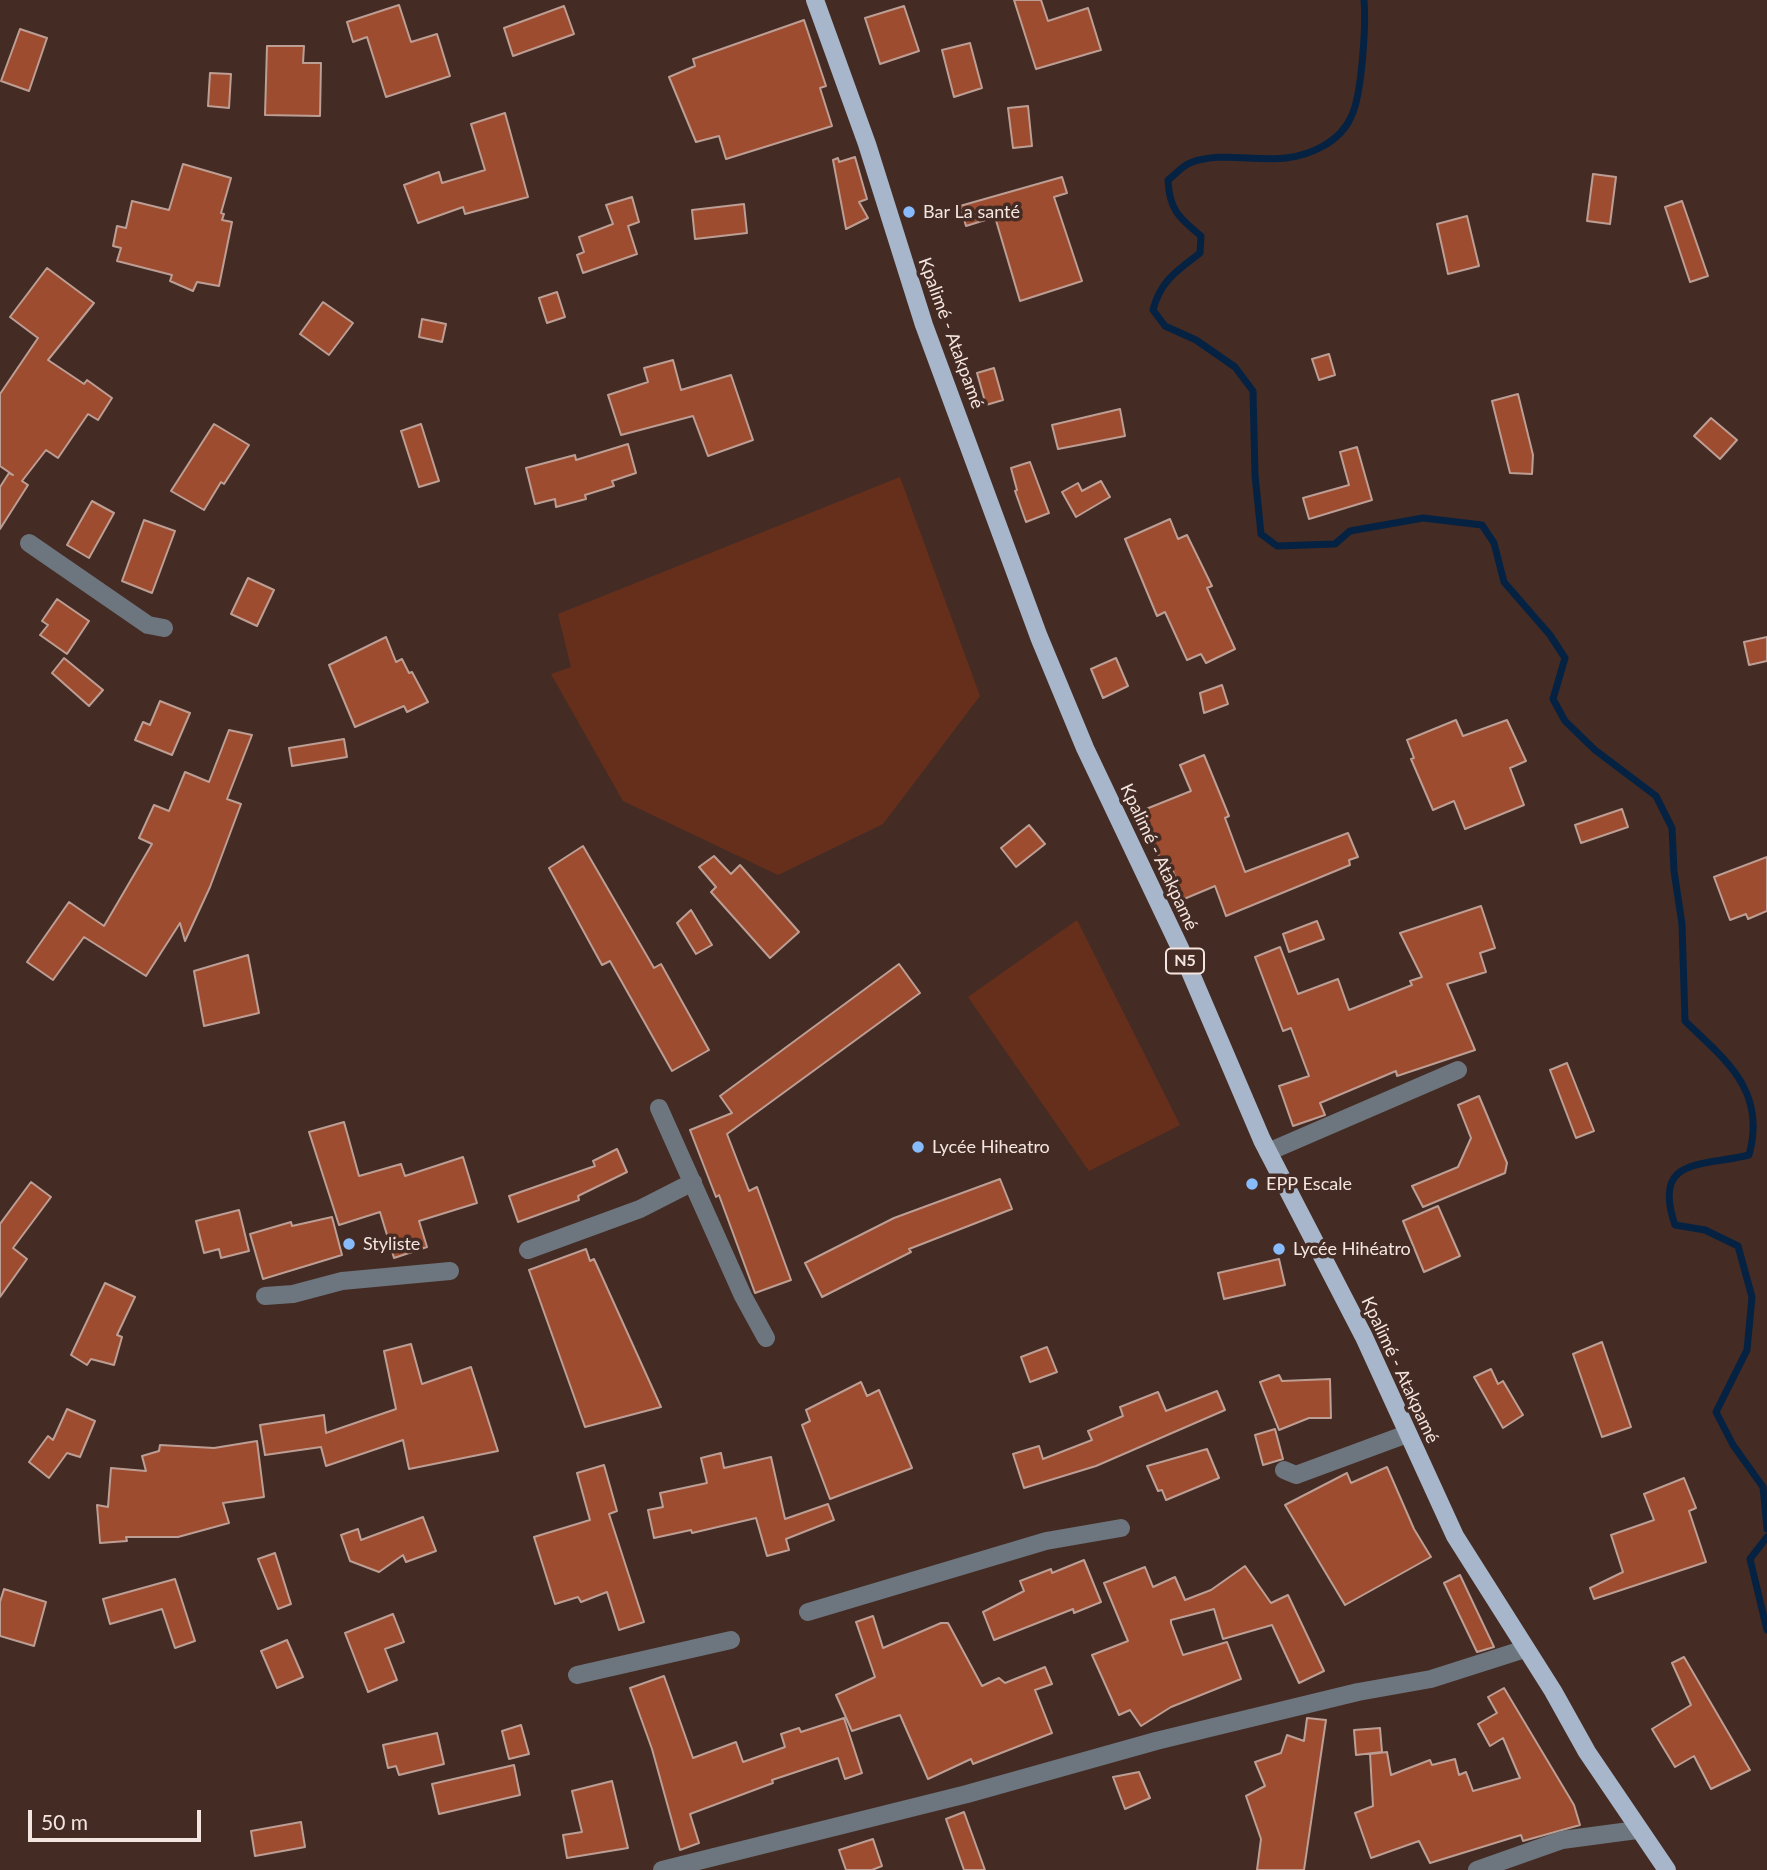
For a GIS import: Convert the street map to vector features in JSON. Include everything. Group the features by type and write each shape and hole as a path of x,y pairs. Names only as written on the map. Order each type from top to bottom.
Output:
{"main road":[{"name":"Kpalimé - Atakpamé","path":"815,0 867,144 924,325 1039,636 1084,748 1180,948 1268,1152 1364,1337 1455,1536 1637,1830 1667,1870"}],"street":[{"path":"29,543 148,625 164,628"},
{"path":"1268,1152 1458,1070"},
{"path":"659,1108 743,1296 766,1338"},
{"path":"528,1250 640,1209 693,1182"},
{"path":"265,1296 293,1294 342,1281 450,1271"},
{"path":"1284,1470 1296,1475 1407,1434"},
{"path":"808,1612 1046,1541 1121,1528"},
{"path":"577,1675 731,1640"},
{"path":"663,1870 967,1794 1229,1722 1358,1692 1431,1679 1525,1650"},
{"path":"1477,1870 1562,1840 1637,1830"}],"shaded area":[{"path":"900,477 980,696 883,824 778,875 623,801 551,674 571,667 558,614"},
{"path":"1077,920 1180,1125 1089,1171 968,997"}],"building":[{"path":"1014,0 1041,0 1048,21 1088,8 1101,50 1036,69"},
{"path":"399,5 411,42 437,34 450,76 386,97 367,37 353,42 347,22"},
{"path":"564,6 574,34 513,56 504,28"},
{"path":"904,6 919,51 880,64 865,18"},
{"path":"804,20 826,86 820,88 832,126 726,159 719,136 696,142 669,77 695,66 693,59"},
{"path":"20,29 47,38 29,91 1,81"},
{"path":"970,43 982,88 954,97 942,50"},
{"path":"267,46 304,46 303,63 321,63 320,116 265,115"},
{"path":"210,73 231,74 229,108 208,106"},
{"path":"1028,106 1032,146 1013,148 1008,108"},
{"path":"505,113 528,197 465,214 463,207 418,223 404,185 439,172 442,183 485,170 471,124"},
{"path":"855,157 867,199 859,202 868,218 846,229 833,160 838,158 839,162"},
{"path":"183,164 231,178 221,213 224,214 222,220 232,222 219,286 197,282 193,291 170,281 172,275 117,261 121,248 113,246 117,226 126,228 132,201 169,210"},
{"path":"1593,174 1616,177 1610,224 1587,221"},
{"path":"1062,177 1067,193 1054,197 1082,281 1020,301 995,217 966,226 960,206"},
{"path":"632,197 639,222 628,226 637,254 583,273 577,255 584,252 579,237 613,224 606,205"},
{"path":"1682,201 1708,276 1690,282 1665,207"},
{"path":"744,204 747,233 695,239 692,210"},
{"path":"1467,216 1479,266 1448,274 1437,224"},
{"path":"47,268 94,303 48,360 84,384 87,380 112,398 98,420 88,414 58,458 46,450 22,481 28,485 0,529 0,487 9,473 13,475 0,466 0,394 38,338 10,317"},
{"path":"557,292 565,317 547,323 539,298"},
{"path":"323,302 353,323 329,355 300,334"},
{"path":"422,319 446,324 442,342 419,337"},
{"path":"1329,354 1335,375 1319,380 1312,359"},
{"path":"673,360 681,390 731,375 753,440 708,456 693,416 621,435 608,395 648,382 644,368"},
{"path":"994,368 1003,400 986,405 977,373"},
{"path":"1518,394 1533,455 1532,474 1510,473 1492,401"},
{"path":"1120,409 1125,436 1058,449 1052,425"},
{"path":"1711,418 1737,440 1720,459 1694,436"},
{"path":"214,424 249,445 204,510 171,491"},
{"path":"421,424 439,481 419,487 401,431"},
{"path":"628,444 636,473 612,481 614,486 585,495 586,499 556,507 555,499 535,504 526,468 575,455 576,460"},
{"path":"1357,447 1372,500 1309,519 1303,498 1349,485 1340,452"},
{"path":"1030,462 1049,513 1026,522 1015,491 1017,490 1011,468"},
{"path":"1101,481 1110,497 1076,517 1062,492 1078,483 1082,491"},
{"path":"92,501 114,513 89,558 67,545"},
{"path":"1170,519 1178,539 1187,535 1212,586 1207,588 1235,649 1206,663 1201,654 1187,660 1165,612 1157,616 1125,539"},
{"path":"144,520 175,531 152,593 122,581"},
{"path":"248,578 274,590 257,626 231,614"},
{"path":"57,599 89,621 67,654 40,635 48,625 42,621"},
{"path":"386,637 396,662 402,659 428,702 407,712 404,706 355,727 329,665"},
{"path":"1767,637 1767,661 1749,665 1744,642"},
{"path":"64,658 103,690 89,706 52,673"},
{"path":"1116,658 1128,686 1103,698 1091,669"},
{"path":"1222,685 1228,704 1204,713 1200,693"},
{"path":"160,701 190,713 172,755 135,740 143,722 150,725"},
{"path":"1456,720 1463,736 1507,720 1526,761 1510,768 1524,805 1465,829 1454,801 1433,810 1411,759 1414,758 1407,740"},
{"path":"229,730 252,735 227,799 241,804 210,887 185,941 180,923 146,976 84,937 53,980 27,962 69,902 104,926 152,844 139,838 154,805 169,811 185,772 209,782"},
{"path":"344,739 347,757 292,766 289,748"},
{"path":"1204,755 1229,816 1225,818 1245,872 1348,833 1358,857 1349,860 1350,865 1226,916 1215,886 1184,899 1169,861 1162,864 1141,811 1191,791 1180,765"},
{"path":"1622,809 1628,827 1581,843 1575,825"},
{"path":"1029,825 1045,844 1016,867 1001,848"},
{"path":"583,846 654,968 661,964 709,1050 672,1071 610,961 602,965 549,868"},
{"path":"714,856 731,874 740,865 799,932 770,958 711,892 716,887 699,867"},
{"path":"1767,857 1767,911 1748,919 1746,914 1730,920 1714,877"},
{"path":"1481,906 1495,948 1480,953 1486,972 1447,984 1475,1050 1397,1076 1396,1071 1320,1103 1325,1115 1293,1126 1279,1086 1309,1076 1291,1028 1283,1031 1255,957 1280,947 1298,994 1338,979 1349,1010 1412,985 1410,981 1422,977 1400,933"},
{"path":"691,910 712,945 696,954 677,923"},
{"path":"1317,921 1324,939 1289,952 1283,934"},
{"path":"248,955 259,1013 204,1026 194,971"},
{"path":"899,964 920,993 727,1134 749,1191 757,1187 791,1280 755,1293 719,1195 716,1197 690,1130 732,1113 720,1096"},
{"path":"1567,1063 1594,1131 1576,1138 1550,1070"},
{"path":"1479,1096 1507,1163 1505,1173 1423,1207 1412,1186 1458,1167 1471,1138 1458,1105"},
{"path":"344,1122 359,1176 401,1164 405,1176 463,1157 477,1203 419,1221 427,1247 394,1258 380,1212 339,1225 309,1132"},
{"path":"617,1149 627,1172 578,1196 579,1200 518,1222 509,1196 595,1166 593,1161"},
{"path":"1000,1179 1012,1209 909,1249 911,1252 822,1297 805,1263 894,1218"},
{"path":"31,1182 51,1197 13,1248 27,1259 0,1297 0,1224"},
{"path":"1438,1206 1460,1256 1424,1272 1403,1221"},
{"path":"239,1210 249,1251 221,1258 219,1249 204,1253 196,1221"},
{"path":"332,1217 342,1255 263,1279 250,1234 291,1222 292,1226"},
{"path":"586,1249 590,1261 594,1259 661,1407 585,1427 529,1270"},
{"path":"1279,1259 1285,1285 1224,1299 1218,1273"},
{"path":"105,1283 135,1297 117,1335 122,1337 114,1365 91,1359 87,1365 71,1355"},
{"path":"1602,1342 1631,1427 1602,1437 1573,1354"},
{"path":"411,1344 422,1384 471,1367 498,1451 409,1469 403,1440 326,1466 321,1447 265,1455 260,1425 324,1415 326,1433 396,1409 384,1351"},
{"path":"1047,1347 1057,1372 1030,1382 1021,1357"},
{"path":"1491,1369 1498,1384 1503,1381 1523,1415 1503,1428 1474,1377"},
{"path":"1279,1375 1282,1381 1330,1379 1331,1418 1309,1418 1279,1430 1260,1382"},
{"path":"861,1382 867,1396 879,1390 912,1468 830,1499 802,1425 810,1421 806,1410"},
{"path":"1217,1391 1225,1410 1096,1466 1024,1488 1013,1454 1039,1446 1043,1459 1092,1440 1088,1431 1123,1416 1120,1407 1158,1392 1166,1411"},
{"path":"67,1409 95,1421 80,1457 67,1453 49,1478 29,1462 48,1436 53,1440"},
{"path":"1275,1429 1283,1459 1263,1465 1255,1435"},
{"path":"257,1441 264,1497 223,1503 229,1523 178,1537 126,1537 127,1541 100,1543 97,1505 108,1507 111,1468 146,1471 142,1456 159,1451 160,1445 214,1448"},
{"path":"1207,1449 1219,1478 1166,1500 1162,1490 1158,1491 1147,1466"},
{"path":"721,1453 724,1468 771,1457 785,1519 828,1504 834,1520 786,1539 789,1550 767,1556 756,1518 692,1533 691,1530 654,1538 648,1510 663,1507 660,1493 707,1483 701,1458"},
{"path":"604,1465 617,1511 609,1514 644,1622 619,1630 607,1592 581,1602 578,1597 555,1604 534,1537 590,1520 577,1473"},
{"path":"1387,1467 1414,1529 1431,1557 1345,1605 1285,1505 1347,1473 1351,1483"},
{"path":"1684,1478 1696,1508 1689,1511 1706,1562 1594,1599 1590,1588 1623,1572 1611,1535 1654,1520 1644,1494"},
{"path":"423,1517 436,1551 406,1562 403,1555 379,1572 350,1561 341,1535 358,1529 361,1540"},
{"path":"275,1553 291,1604 278,1609 258,1559"},
{"path":"1084,1560 1101,1602 1074,1613 1073,1609 994,1640 983,1612 1024,1591 1020,1581 1051,1569 1052,1573"},
{"path":"1245,1566 1271,1603 1288,1595 1324,1671 1299,1683 1272,1625 1223,1639 1214,1609 1171,1620 1183,1655 1227,1642 1241,1679 1171,1707 1141,1726 1130,1710 1119,1715 1092,1655 1128,1641 1104,1583 1145,1567 1153,1587 1175,1577 1185,1600 1211,1590"},
{"path":"1460,1575 1494,1647 1477,1652 1444,1583"},
{"path":"175,1579 195,1641 175,1648 162,1609 110,1624 103,1599"},
{"path":"4,1589 46,1602 34,1646 0,1636 0,1602"},
{"path":"393,1614 404,1642 385,1649 397,1680 368,1692 345,1633"},
{"path":"873,1616 883,1648 941,1623 948,1623 982,1686 999,1678 1005,1683 1045,1667 1052,1684 1035,1690 1052,1733 973,1764 971,1759 928,1779 900,1715 852,1731 836,1695 875,1677 856,1622"},
{"path":"287,1640 303,1677 277,1688 261,1651"},
{"path":"1684,1657 1750,1770 1711,1789 1694,1756 1675,1767 1652,1729 1691,1705 1672,1663"},
{"path":"664,1676 693,1758 736,1742 743,1762 785,1747 781,1734 799,1728 801,1732 844,1718 862,1773 845,1779 838,1758 772,1780 773,1783 690,1814 699,1843 680,1850 652,1749 630,1688"},
{"path":"1504,1688 1574,1805 1580,1825 1523,1841 1521,1835 1430,1863 1419,1841 1371,1858 1355,1813 1373,1806 1370,1754 1387,1752 1391,1775 1430,1760 1432,1765 1455,1759 1459,1775 1466,1772 1473,1791 1520,1778 1503,1738 1490,1746 1478,1724 1497,1713 1488,1697"},
{"path":"1307,1718 1326,1720 1304,1870 1257,1870 1261,1839 1246,1796 1265,1786 1255,1762 1281,1753 1287,1735 1304,1741"},
{"path":"521,1725 529,1754 509,1759 502,1731"},
{"path":"1380,1728 1382,1752 1356,1755 1354,1730"},
{"path":"437,1733 444,1764 399,1775 396,1766 388,1768 383,1745"},
{"path":"514,1765 520,1795 439,1814 432,1784"},
{"path":"1139,1772 1150,1798 1125,1809 1113,1777"},
{"path":"612,1781 628,1848 567,1858 563,1835 582,1832 572,1791"},
{"path":"964,1812 985,1870 964,1870 946,1819"},
{"path":"301,1822 305,1847 255,1856 251,1831"},
{"path":"873,1839 882,1866 872,1870 846,1870 839,1850"}],"waterway":[{"path":"1364,0 1364,42 1358,93 1351,117 1340,134 1324,146 1296,156 1201,160 1187,164 1168,180 1173,206 1201,236 1200,253 1165,284 1153,310 1165,326 1196,340 1235,367 1253,391 1255,475 1261,534 1277,546 1335,544 1350,531 1423,518 1482,525 1494,543 1504,582 1550,635 1565,658 1553,699 1565,721 1595,750 1656,796 1672,828 1674,871 1682,924 1685,1021 1728,1063 1747,1094 1752,1112 1753,1132 1749,1155 1698,1164 1685,1169 1675,1176 1670,1187 1670,1203 1675,1225 1705,1230 1738,1246 1752,1297 1747,1350 1716,1412 1733,1445 1763,1487 1767,1529"},
{"path":"1767,1537 1750,1559 1767,1630"}],"place":[{"name":"Bar La santé","path":"909,212"},
{"name":"Lycée Hiheatro","path":"918,1147"},
{"name":"EPP Escale","path":"1252,1184"},
{"name":"Styliste","path":"349,1244"},
{"name":"Lycée Hihéatro","path":"1279,1249"}]}
